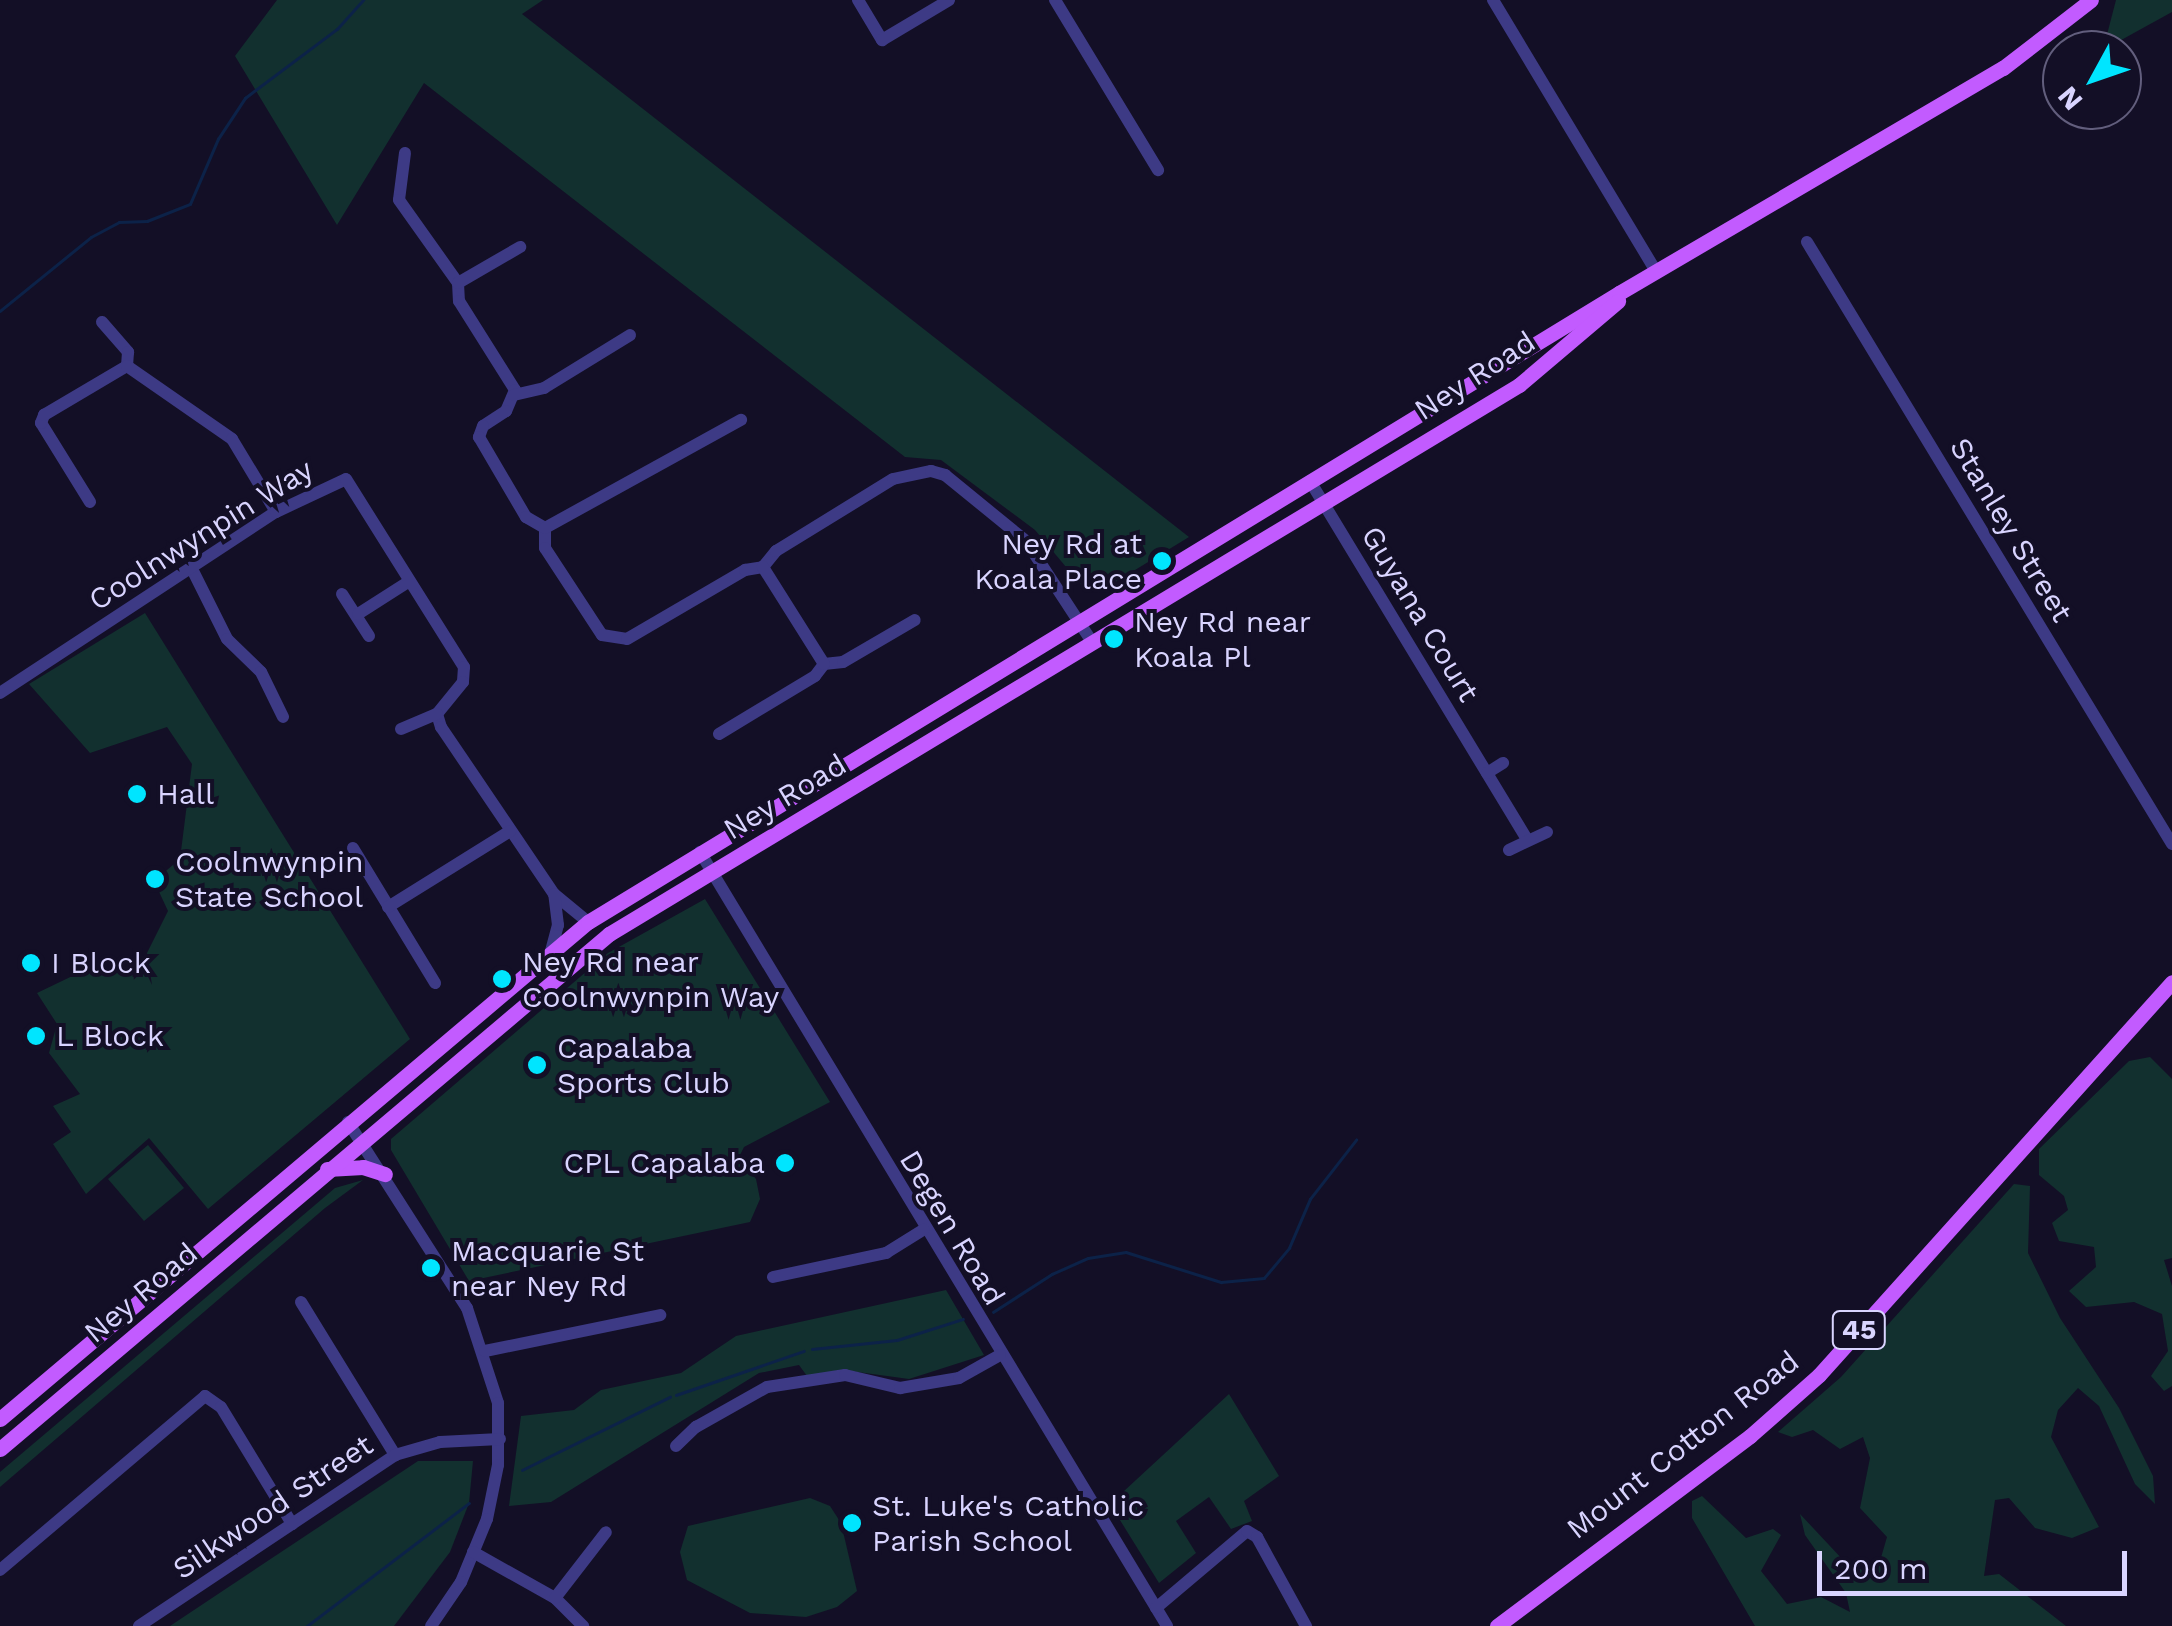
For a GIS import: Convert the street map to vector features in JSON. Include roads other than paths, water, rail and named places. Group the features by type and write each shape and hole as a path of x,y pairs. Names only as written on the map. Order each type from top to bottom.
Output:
{"main road":[{"name":"Ney Road","path":"0,1419 588,922 1310,482 2002,68 2091,0"},
{"name":"Ney Road","path":"0,1449 609,934 1520,385 1657,273"},
{"name":"Mount Cotton Road","path":"1497,1626 1750,1436 1819,1375 2172,982"},
{"path":"327,1170 362,1167 384,1174"}],"street":[{"path":"858,0 882,40 949,0"},
{"path":"1055,0 1158,170"},
{"path":"1492,0 1657,273"},
{"path":"405,153 400,200 458,283 459,301 514,396"},
{"name":"Stanley Street","path":"1807,242 2172,844"},
{"path":"458,283 520,247"},
{"path":"102,322 128,352 127,366"},
{"path":"545,528 526,517 480,437 514,396 544,388 630,335"},
{"path":"90,502 42,423 44,415 127,366"},
{"path":"127,366 232,439 276,512"},
{"path":"545,528 741,420"},
{"path":"545,528 546,548 609,641 627,639 745,570 763,568 776,551 893,479 931,471 1008,522 1092,642"},
{"name":"Coolnwynpin Way","path":"0,692 276,512 332,482 353,482 408,582 464,667 463,682 437,714"},
{"name":"Guyana Court","path":"1310,482 1527,840"},
{"path":"192,568 227,638 260,672 283,717"},
{"path":"763,568 824,664"},
{"path":"358,614 408,582"},
{"path":"342,594 369,636"},
{"path":"718,734 815,676 824,664 843,662 915,620"},
{"path":"401,729 437,714 554,894 588,922"},
{"path":"1487,773 1503,763"},
{"path":"388,906 510,831"},
{"path":"1508,850 1547,832"},
{"path":"353,848 435,983"},
{"name":"Degen Road","path":"700,852 924,1230 1168,1626"},
{"path":"551,951 558,925 554,894"},
{"path":"348,1122 364,1139 485,1350 500,1438 487,1520 431,1626"},
{"path":"773,1277 886,1254 924,1230"},
{"path":"300,1302 395,1455"},
{"path":"485,1350 660,1315"},
{"path":"676,1446 696,1427 767,1387 845,1376 900,1388 958,1378 1000,1355"},
{"path":"0,1570 205,1396 221,1407 292,1524"},
{"name":"Silkwood Street","path":"140,1626 395,1455 440,1442 500,1438"},
{"path":"1156,1608 1247,1531 1258,1537 1306,1626"},
{"path":"555,1598 606,1532"},
{"path":"473,1552 555,1598 584,1626"}],"waterway":[{"path":"0,311 91,237 119,222 147,221 190,204 218,139 245,98 337,29 363,0"},
{"path":"993,1312 1052,1274 1088,1258 1126,1252 1221,1282 1264,1278 1289,1248 1310,1199 1356,1140"},
{"path":"812,1349 897,1340 963,1319"},
{"path":"676,1395 804,1351"},
{"path":"522,1470 670,1397"},
{"path":"307,1626 469,1503"}],"place":[{"name":"Ney Rd at Koala Place","path":"1162,561"},
{"name":"Ney Rd near Koala Pl","path":"1114,639"},
{"name":"Hall","path":"137,794"},
{"name":"Coolnwynpin State School","path":"155,879"},
{"name":"I Block","path":"31,963"},
{"name":"Ney Rd near Coolnwynpin Way","path":"502,979"},
{"name":"L Block","path":"36,1036"},
{"name":"Capalaba Sports Club","path":"537,1065"},
{"name":"CPL Capalaba","path":"785,1163"},
{"name":"Macquarie St near Ney Rd","path":"431,1268"},
{"name":"St. Luke's Catholic Parish School","path":"852,1523"}]}
